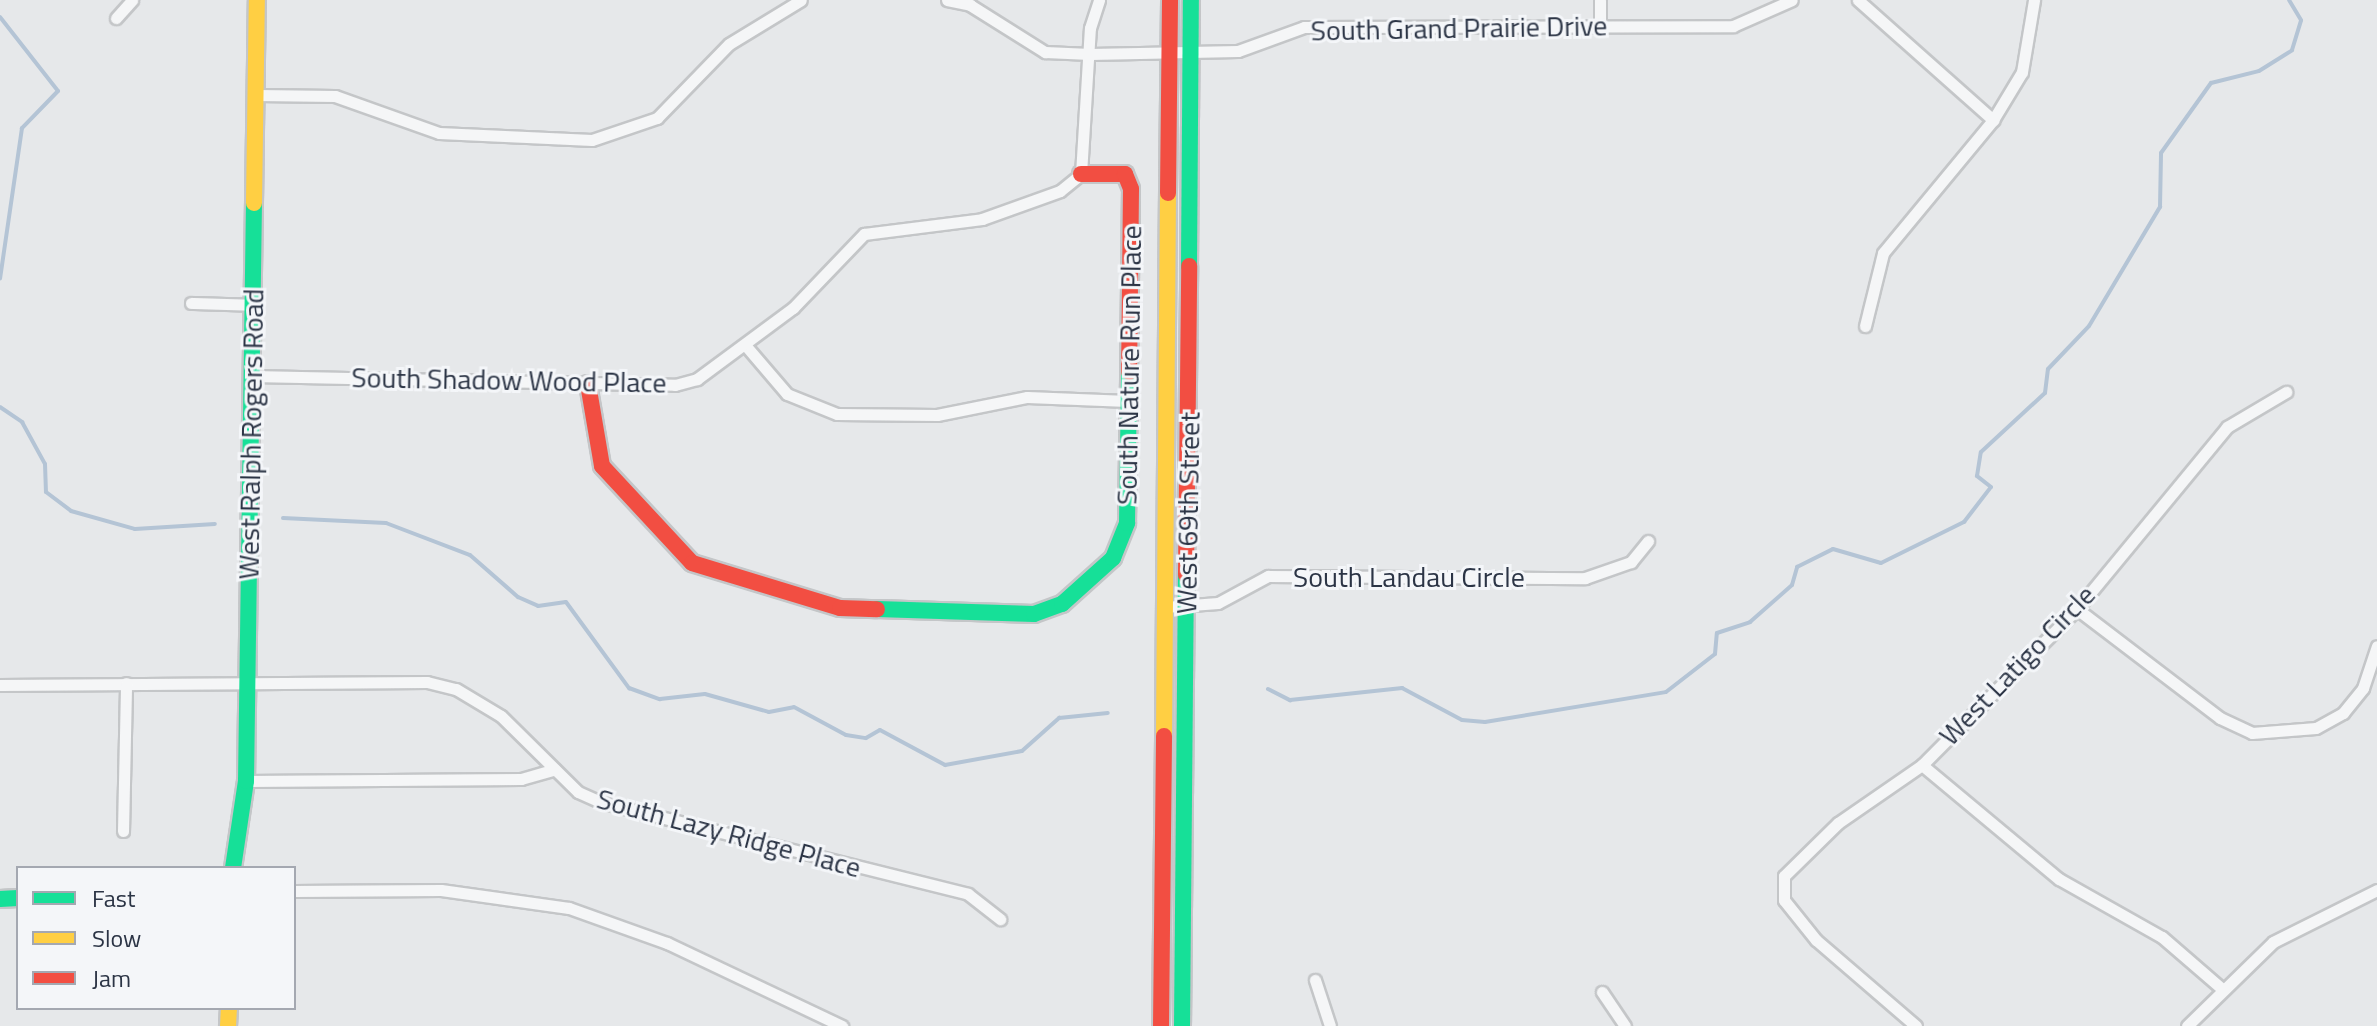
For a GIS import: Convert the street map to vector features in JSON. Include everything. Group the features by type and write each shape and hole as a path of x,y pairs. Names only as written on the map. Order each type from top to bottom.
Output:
{"main road":[{"name":"West Ralph Rogers Road","path":"233,866 246,781 257,0"},
{"name":"West 69th Street","path":"1161,1026 1170,0"},
{"name":"West 69th Street","path":"1182,1026 1190,405 1191,0"},
{"name":"South Nature Run Place","path":"588,384 590,429 602,466 692,563 809,602 855,608 1034,614 1092,584 1113,558 1127,523 1131,189 1125,174 1081,174"},
{"path":"1166,404 1190,405"}],"street":[{"path":"116,18 132,0"},
{"path":"257,95 335,96 439,133 592,140 657,118 729,44 801,0"},
{"name":"South Grand Prairie Drive","path":"947,0 970,5 1045,52 1090,54 1169,49 1238,51 1304,27 1733,26 1792,0"},
{"path":"1081,174 1090,54 1099,0"},
{"path":"1600,0 1600,26"},
{"path":"1858,0 1993,120"},
{"path":"1865,326 1883,253 1993,120 2022,72 2034,0"},
{"name":"South Shadow Wood Place","path":"252,376 675,385 717,368 746,346 864,234 982,219 1060,191 1081,174"},
{"path":"191,303 253,305"},
{"path":"746,346 787,394 837,414 937,415 1027,397 1128,401"},
{"name":"West Latigo Circle","path":"1916,1026 1816,940 1784,900 1784,876 1800,858 1922,765 2077,609 2227,427 2286,392"},
{"name":"South Landau Circle","path":"1165,607 1218,603 1268,576 1585,578 1631,562 1648,541"},
{"path":"2077,609 2220,718 2252,733 2316,728 2343,713 2363,688 2377,646"},
{"name":"South Lazy Ridge Place","path":"0,685 247,681 456,689 501,716 555,769 600,802 968,894 1000,919"},
{"path":"123,831 126,683"},
{"path":"1922,765 2059,879 2162,937 2220,987"},
{"path":"246,781 521,779 555,769"},
{"path":"296,891 441,890 569,908 667,943 842,1026"},
{"path":"2187,1026 2220,987 2308,919 2377,890"},
{"path":"1315,980 1330,1026"},
{"path":"1602,992 1625,1026"}],"waterway":[{"path":"1268,689 1290,700 1402,688 1462,720 1485,722 1666,692 1715,654 1717,633 1750,622 1792,585 1797,567 1833,549 1881,563 1964,522 1991,487 1977,476 1981,452 2045,393 2048,369 2089,326 2160,207 2161,153 2211,83 2259,71 2292,50 2301,20 2289,0"},
{"path":"0,17 58,91 22,128 0,278"},
{"path":"0,407 22,422 45,464 46,492 71,511 135,529 215,524"},
{"path":"283,518 386,523 470,555 518,597 538,606 566,602 629,688 660,699 705,694 769,712 794,707 846,735 866,738 880,730 945,765 1022,751 1059,718 1108,713"}],"traffic: fast":[{"path":"1189,266 1191,0"},
{"path":"233,866 246,781 254,203"},
{"path":"877,609 1034,614 1062,604 1113,558 1127,523 1129,372"},
{"path":"1182,1026 1186,575"},
{"path":"0,899 16,898"}],"traffic: slow":[{"path":"254,203 257,0"},
{"path":"1164,736 1168,193"},
{"path":"228,1026 229,1010"}],"traffic: jam":[{"path":"1168,193 1170,0"},
{"path":"1081,174 1125,174 1131,189 1129,372"},
{"path":"1186,575 1189,266"},
{"path":"588,384 602,466 692,563 840,608 877,609"},
{"path":"1161,1026 1164,736"}]}
